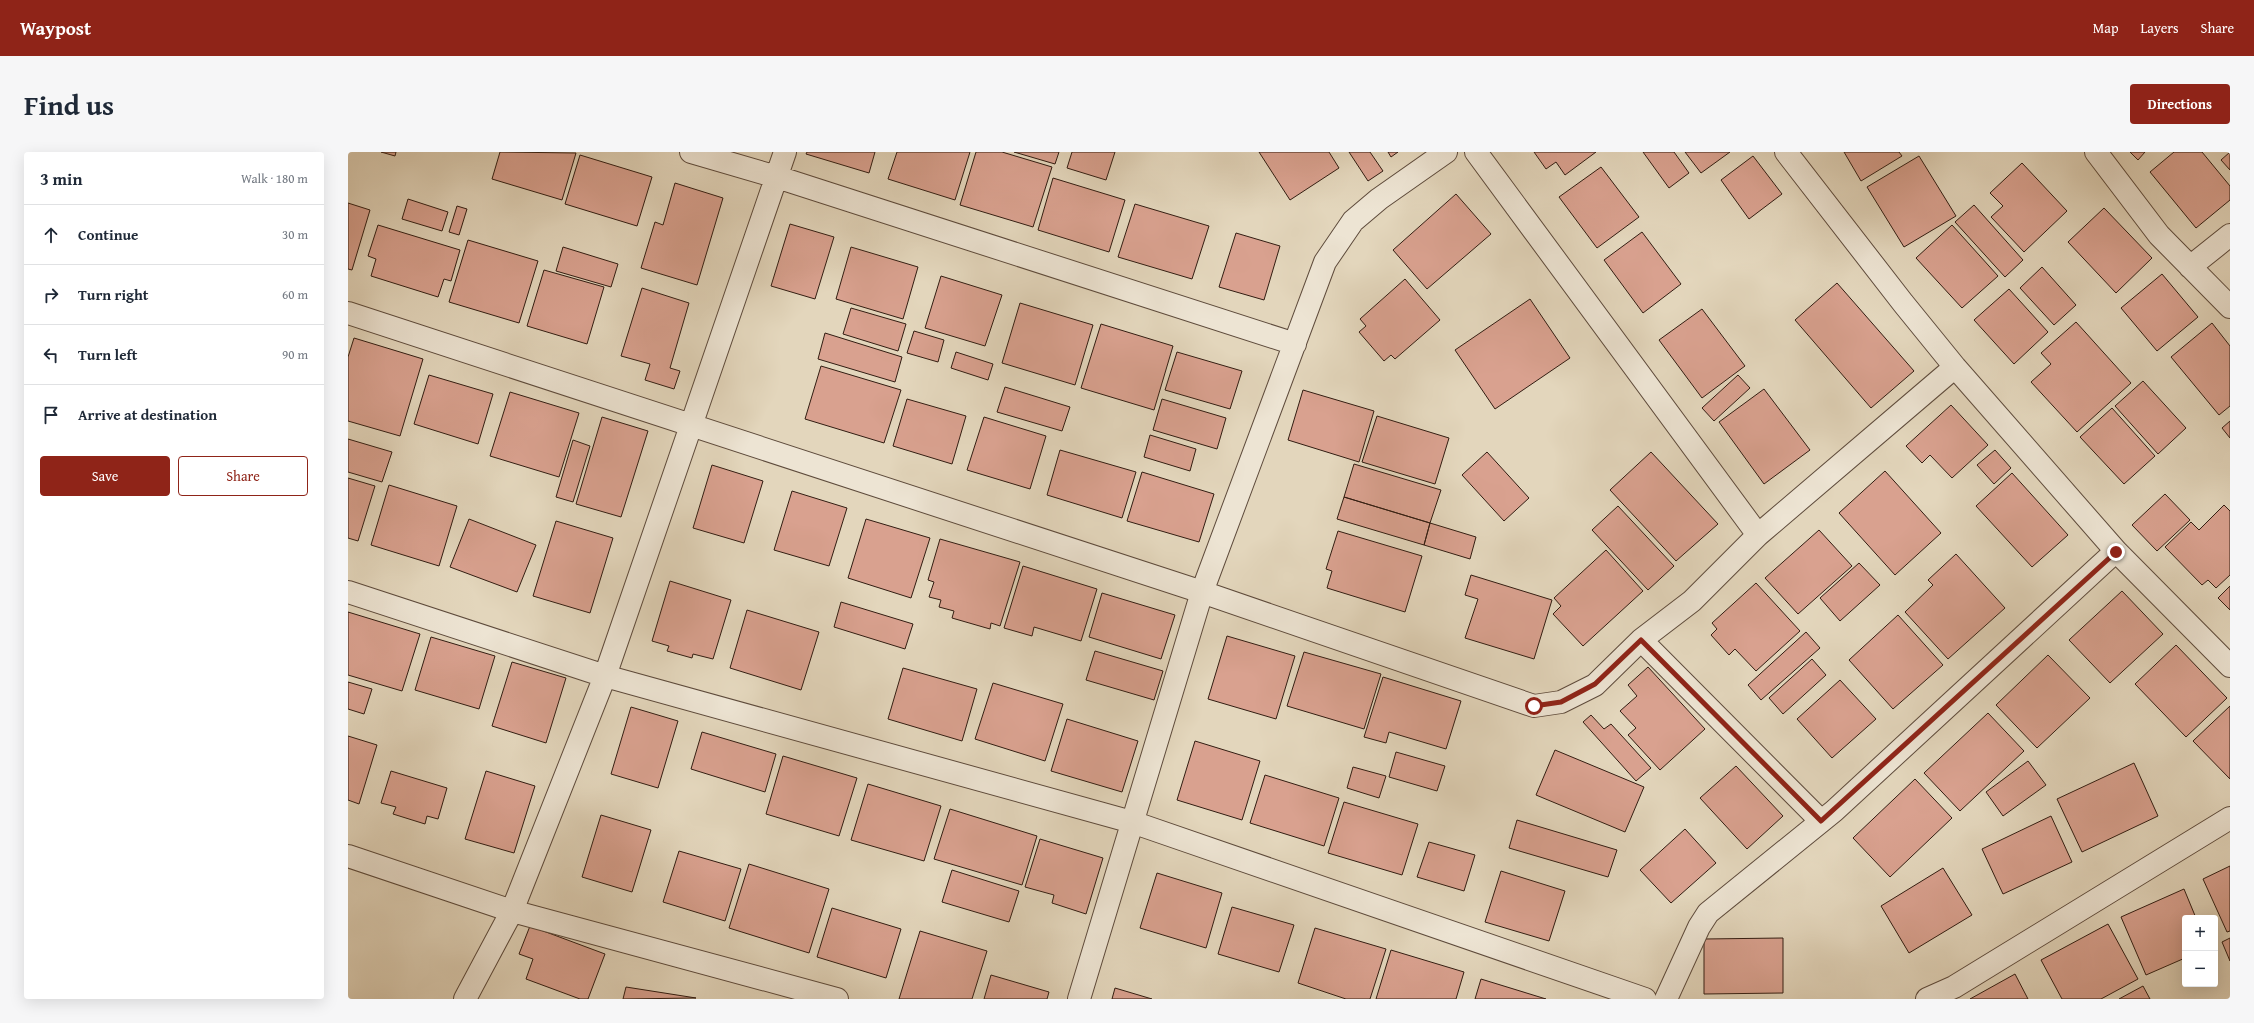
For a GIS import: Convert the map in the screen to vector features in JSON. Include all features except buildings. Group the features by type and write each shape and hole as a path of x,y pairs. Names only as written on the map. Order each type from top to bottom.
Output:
{"street":[{"path":"691,152 777,177 1295,344"},
{"path":"465,999 512,911 605,676 785,152"},
{"path":"1079,999 1202,592 1326,262 1354,222 1379,199 1446,152"},
{"path":"1476,152 1758,535"},
{"path":"1786,152 1902,303 1955,367 2116,552 2230,666"},
{"path":"2096,152 2160,235 2230,307"},
{"path":"2190,267 2230,235"},
{"path":"348,313 1202,592 1534,706 1561,702 1595,684 1641,640 1692,602 1758,535 1955,367"},
{"path":"1666,999 1699,926 1708,913 1821,821 2116,552"},
{"path":"348,592 605,676 1132,822 1645,999"},
{"path":"1641,640 1821,821"},
{"path":"1927,999 1954,987 2230,818"},
{"path":"348,856 512,911 836,999"}],"route":[{"path":"1534,706 1561,702 1595,684 1641,640 1821,821 1834,811 2116,552"}]}
